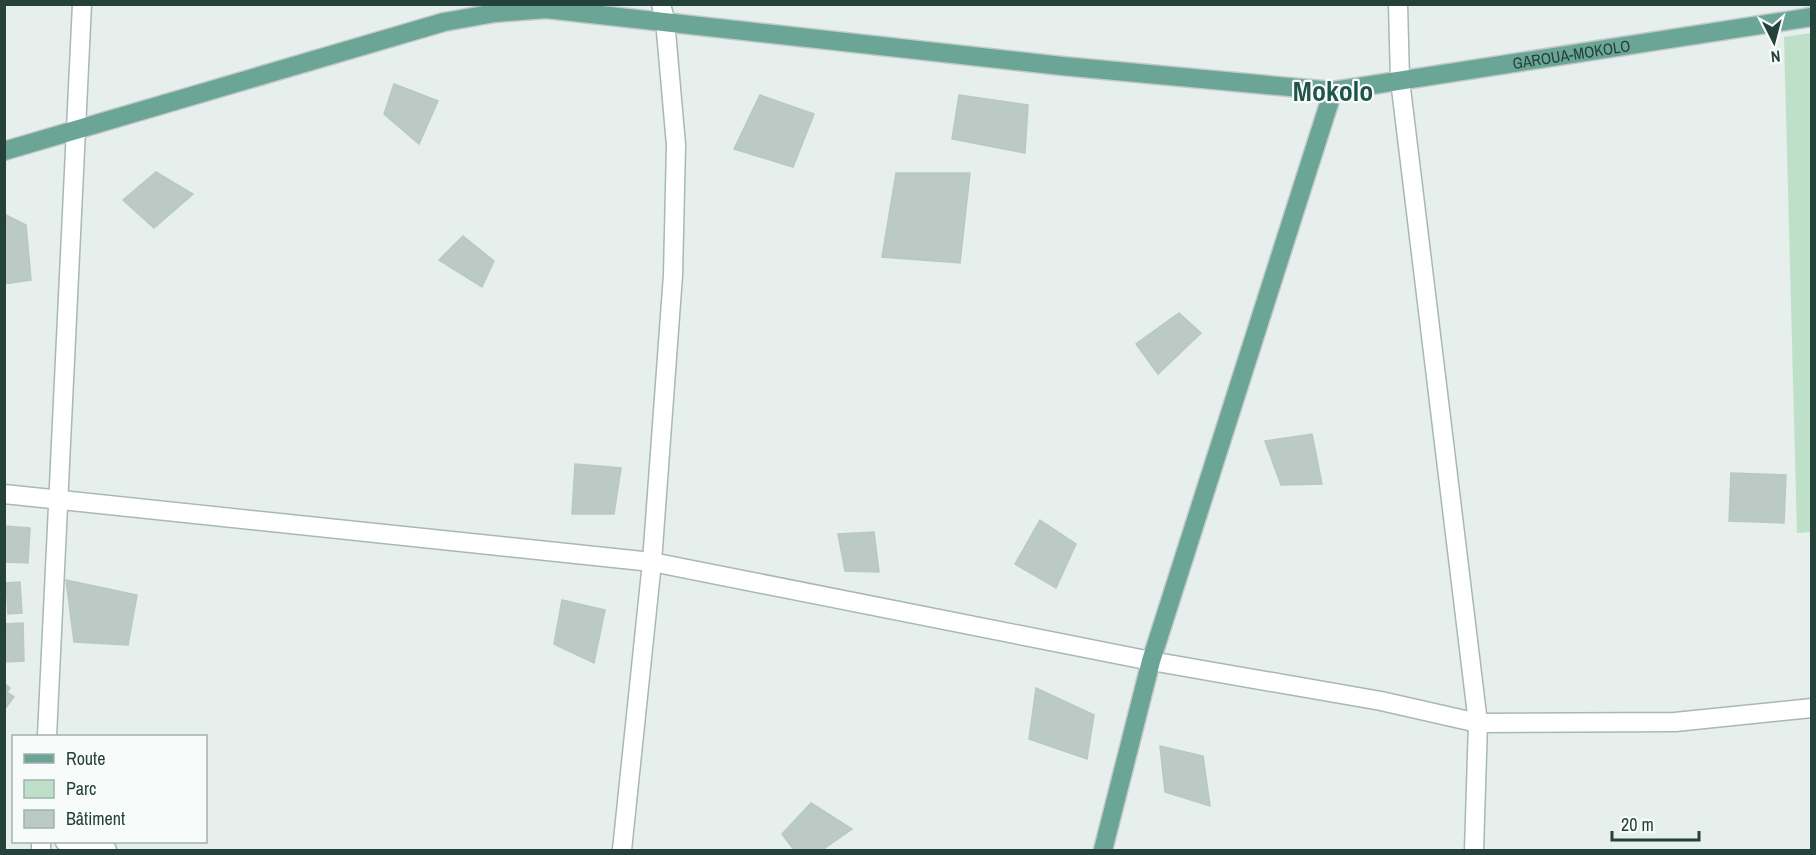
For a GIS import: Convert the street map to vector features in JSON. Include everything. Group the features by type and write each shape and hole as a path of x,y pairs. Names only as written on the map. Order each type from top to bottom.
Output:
{"main road":[{"name":"GAROUA-MOKOLO","path":"4,151 444,22 495,13 546,9 663,12 1050,64 1333,91 1812,17"},
{"path":"1103,850 1151,661 1333,91"}],"street":[{"path":"46,735 82,4"},
{"path":"1398,4 1400,81 1478,723 1474,850"},
{"path":"622,850 652,562 673,264 676,146 663,12"},
{"path":"4,494 652,562 1151,661 1381,701 1478,723 1675,722 1812,708"},
{"path":"70,843 107,850"}],"green space":[{"path":"1811,33 1812,532 1797,533 1784,37"}],"building":[{"path":"394,84 438,101 419,144 384,114"},
{"path":"760,95 814,114 793,167 734,149"},
{"path":"959,95 1028,105 1025,153 952,139"},
{"path":"156,172 193,194 154,228 123,200"},
{"path":"896,173 970,173 960,263 882,257"},
{"path":"4,214 26,225 31,280 4,284"},
{"path":"463,236 494,261 482,287 439,260"},
{"path":"1179,313 1201,333 1158,374 1136,344"},
{"path":"1312,434 1322,484 1281,485 1265,441"},
{"path":"575,464 621,468 614,514 572,514"},
{"path":"1731,473 1786,475 1784,523 1729,521"},
{"path":"1040,520 1076,544 1056,588 1015,564"},
{"path":"4,526 30,528 28,563 4,562"},
{"path":"874,532 879,572 845,571 838,534"},
{"path":"66,580 137,595 128,645 74,642"},
{"path":"20,582 22,613 8,614 6,583"},
{"path":"562,600 605,610 594,663 554,644"},
{"path":"23,623 24,661 4,662 4,624"},
{"path":"4,683 10,688 7,692 14,697 4,710"},
{"path":"1036,688 1094,715 1087,759 1029,739"},
{"path":"1160,746 1203,756 1210,806 1165,792"},
{"path":"811,803 852,829 822,850 794,850 782,834"}],"district":[{"name":"Mokolo","path":"1333,91"}]}
